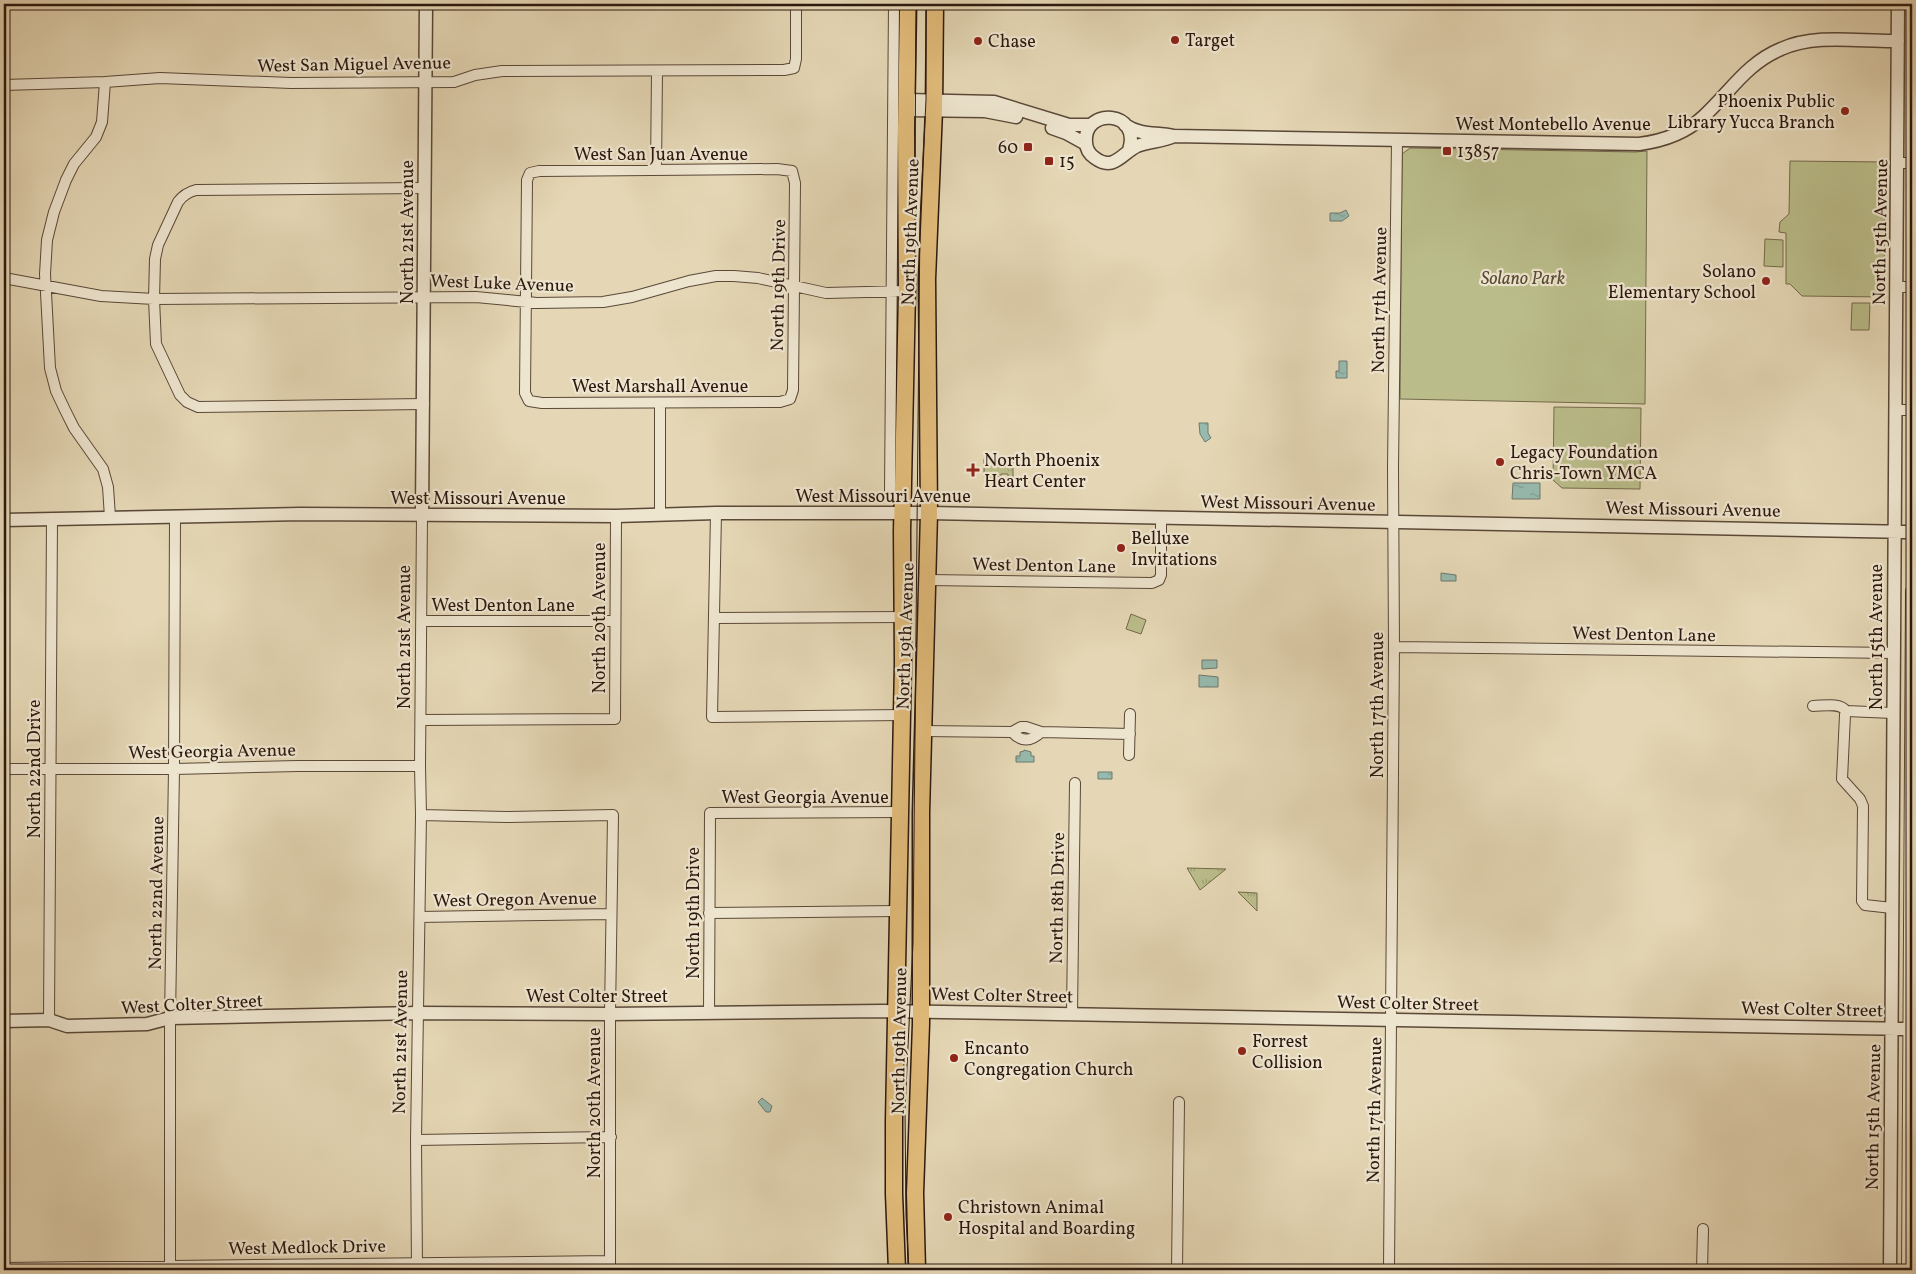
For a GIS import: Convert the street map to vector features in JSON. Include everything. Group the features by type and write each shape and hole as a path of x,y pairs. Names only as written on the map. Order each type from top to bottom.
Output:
{"main road":[{"name":"North 19th Avenue","path":"897,1270 894,1142 895,1012 904,617 899,292 907,105 908,4"},
{"name":"North 19th Avenue","path":"917,1270 915,1193 921,1012 922,731 929,513 927,279 934,105 935,4"}],"street":[{"name":"North 21st Avenue","path":"417,1266 416,1140 421,815 426,4"},
{"name":"West San Miguel Avenue","path":"4,86 160,78 291,83 426,80 454,82 475,75 502,71 784,70 794,68 796,59 796,4"},
{"name":"North 19th Avenue","path":"890,492 899,292 894,4"},
{"name":"North 15th Avenue","path":"1890,1270 1898,4"},
{"name":"West Montebello Avenue","path":"1125,124 1138,132 1174,136 1639,144 1654,142 1690,127 1704,116 1754,64 1782,48 1800,43 1827,40 1898,41"},
{"path":"656,170 657,71"},
{"path":"105,82 102,122 96,137 74,164 54,212 47,240 46,286 50,368 56,391 74,428 103,469 108,487 110,517"},
{"path":"907,105 994,102 1069,125 1091,125"},
{"path":"934,105 996,112 1066,133 1086,144"},
{"path":"1086,144 1085,137 1091,125 1097,120 1109,117 1120,120 1125,124 1131,137 1129,150"},
{"name":"West Montebello Avenue","path":"1086,144 1091,155 1099,161 1113,162 1120,160 1129,150 1145,144 1162,142 1174,136"},
{"name":"North 17th Avenue","path":"1389,1270 1397,141"},
{"path":"1898,163 1912,164"},
{"name":"West San Juan Avenue","path":"525,302 527,180 530,173 539,171 778,169 792,171"},
{"name":"North 19th Drive","path":"790,399 793,390 794,286 794,183 792,171"},
{"path":"424,188 196,190 182,197 158,245 155,258 154,299 156,344 174,384 186,402 198,407 424,404"},
{"name":"West Luke Avenue","path":"4,278 101,296 154,299 489,297 525,302 603,302 632,297 689,280 716,276 758,278 826,292 899,292"},
{"path":"1896,287 1912,287"},
{"name":"West Marshall Avenue","path":"525,302 525,393 529,401 542,404 780,402 790,399"},
{"path":"660,403 660,515"},
{"path":"1896,410 1912,410"},
{"path":"716,513 712,717 903,715"},
{"name":"West Missouri Avenue","path":"4,520 300,514 616,516 716,513 929,513 1912,532"},
{"name":"North 22nd Avenue","path":"170,1268 170,1018 174,769 175,516"},
{"name":"North 20th Avenue","path":"421,720 615,719 616,516"},
{"name":"West Denton Lane","path":"928,580 1152,583 1159,580 1161,575 1161,517"},
{"name":"North 22nd Drive","path":"49,1020 52,518"},
{"name":"North 15th Avenue","path":"1907,1270 1910,1237 1911,591"},
{"path":"714,618 904,617"},
{"name":"West Denton Lane","path":"422,621 614,622"},
{"name":"West Denton Lane","path":"1394,647 1894,653"},
{"path":"1813,706 1839,706 1844,708 1846,712"},
{"path":"1846,712 1893,713"},
{"path":"1846,712 1844,715 1842,779 1860,799 1863,806 1862,901 1865,905 1892,908"},
{"path":"1129,755 1130,714"},
{"path":"922,731 1012,732 1016,736 1028,740 1036,738 1040,732 1130,734"},
{"name":"West Georgia Avenue","path":"4,769 420,766"},
{"name":"North 18th Drive","path":"1072,1014 1075,783"},
{"name":"West Georgia Avenue","path":"710,813 901,812"},
{"name":"North 19th Drive","path":"709,1013 710,813"},
{"name":"North 20th Avenue","path":"421,815 613,815 610,1014 610,1265"},
{"path":"709,913 897,911"},
{"name":"West Oregon Avenue","path":"420,916 611,914"},
{"name":"West Colter Street","path":"4,1021 49,1020 67,1026 147,1024 170,1018 419,1013 921,1012 1910,1029"},
{"path":"1176,1270 1179,1102"},
{"path":"416,1140 611,1137"},
{"path":"1702,1270 1703,1229"},
{"name":"West Medlock Drive","path":"4,1268 610,1265"}],"green space":[{"name":"Solano Park","path":"1410,148 1647,151 1645,404 1400,399 1402,154"},
{"path":"1790,161 1885,162 1884,297 1802,296 1790,284 1786,284 1786,233 1779,232 1780,222 1789,214"},
{"path":"1765,239 1783,240 1783,267 1764,266"},
{"path":"1852,303 1870,303 1869,330 1851,330"},
{"path":"1554,407 1641,408 1640,489 1562,488 1553,480"},
{"path":"984,459 1013,459 1013,477 1008,477 1008,474 1001,474 1001,477 984,477"},
{"path":"1131,614 1146,620 1141,634 1126,629"},
{"path":"1187,868 1226,869 1200,890"},
{"path":"1238,892 1257,893 1257,911"}],"water":[{"path":"1346,210 1349,216 1342,221 1330,221 1330,213 1340,213"},
{"path":"1339,361 1347,361 1347,378 1336,378 1336,371 1339,371"},
{"path":"1199,423 1208,423 1208,433 1211,438 1205,442 1200,434"},
{"path":"1513,483 1540,483 1540,499 1512,499"},
{"path":"1441,573 1456,575 1456,581 1441,581"},
{"path":"1202,660 1217,660 1217,668 1202,669"},
{"path":"1199,675 1218,677 1218,687 1199,687"},
{"path":"1024,750 1031,752 1031,756 1034,756 1034,762 1016,762 1016,756 1020,756 1020,752"},
{"path":"1098,772 1112,772 1112,779 1098,779"},
{"path":"762,1098 772,1106 770,1112 766,1112 758,1102"}],"tram line":[{"path":"915,179 916,4"},
{"path":"909,1270 906,1216 905,1109 913,943 920,220 926,100 926,4"}],"place":[{"name":"Target","path":"1175,40"},
{"name":"Chase","path":"978,41"},
{"name":"Phoenix Public Library Yucca Branch","path":"1845,111"},
{"name":"60","path":"1028,147"},
{"name":"13857","path":"1447,151"},
{"name":"15","path":"1049,161"},
{"name":"Solano Elementary School","path":"1766,281"},
{"name":"Legacy Foundation Chris-Town YMCA","path":"1500,462"},
{"name":"North Phoenix Heart Center","path":"973,470"},
{"name":"Belluxe Invitations","path":"1121,548"},
{"name":"Forrest Collision","path":"1242,1051"},
{"name":"Encanto Congregation Church","path":"954,1058"},
{"name":"Christown Animal Hospital and Boarding","path":"948,1217"}]}
